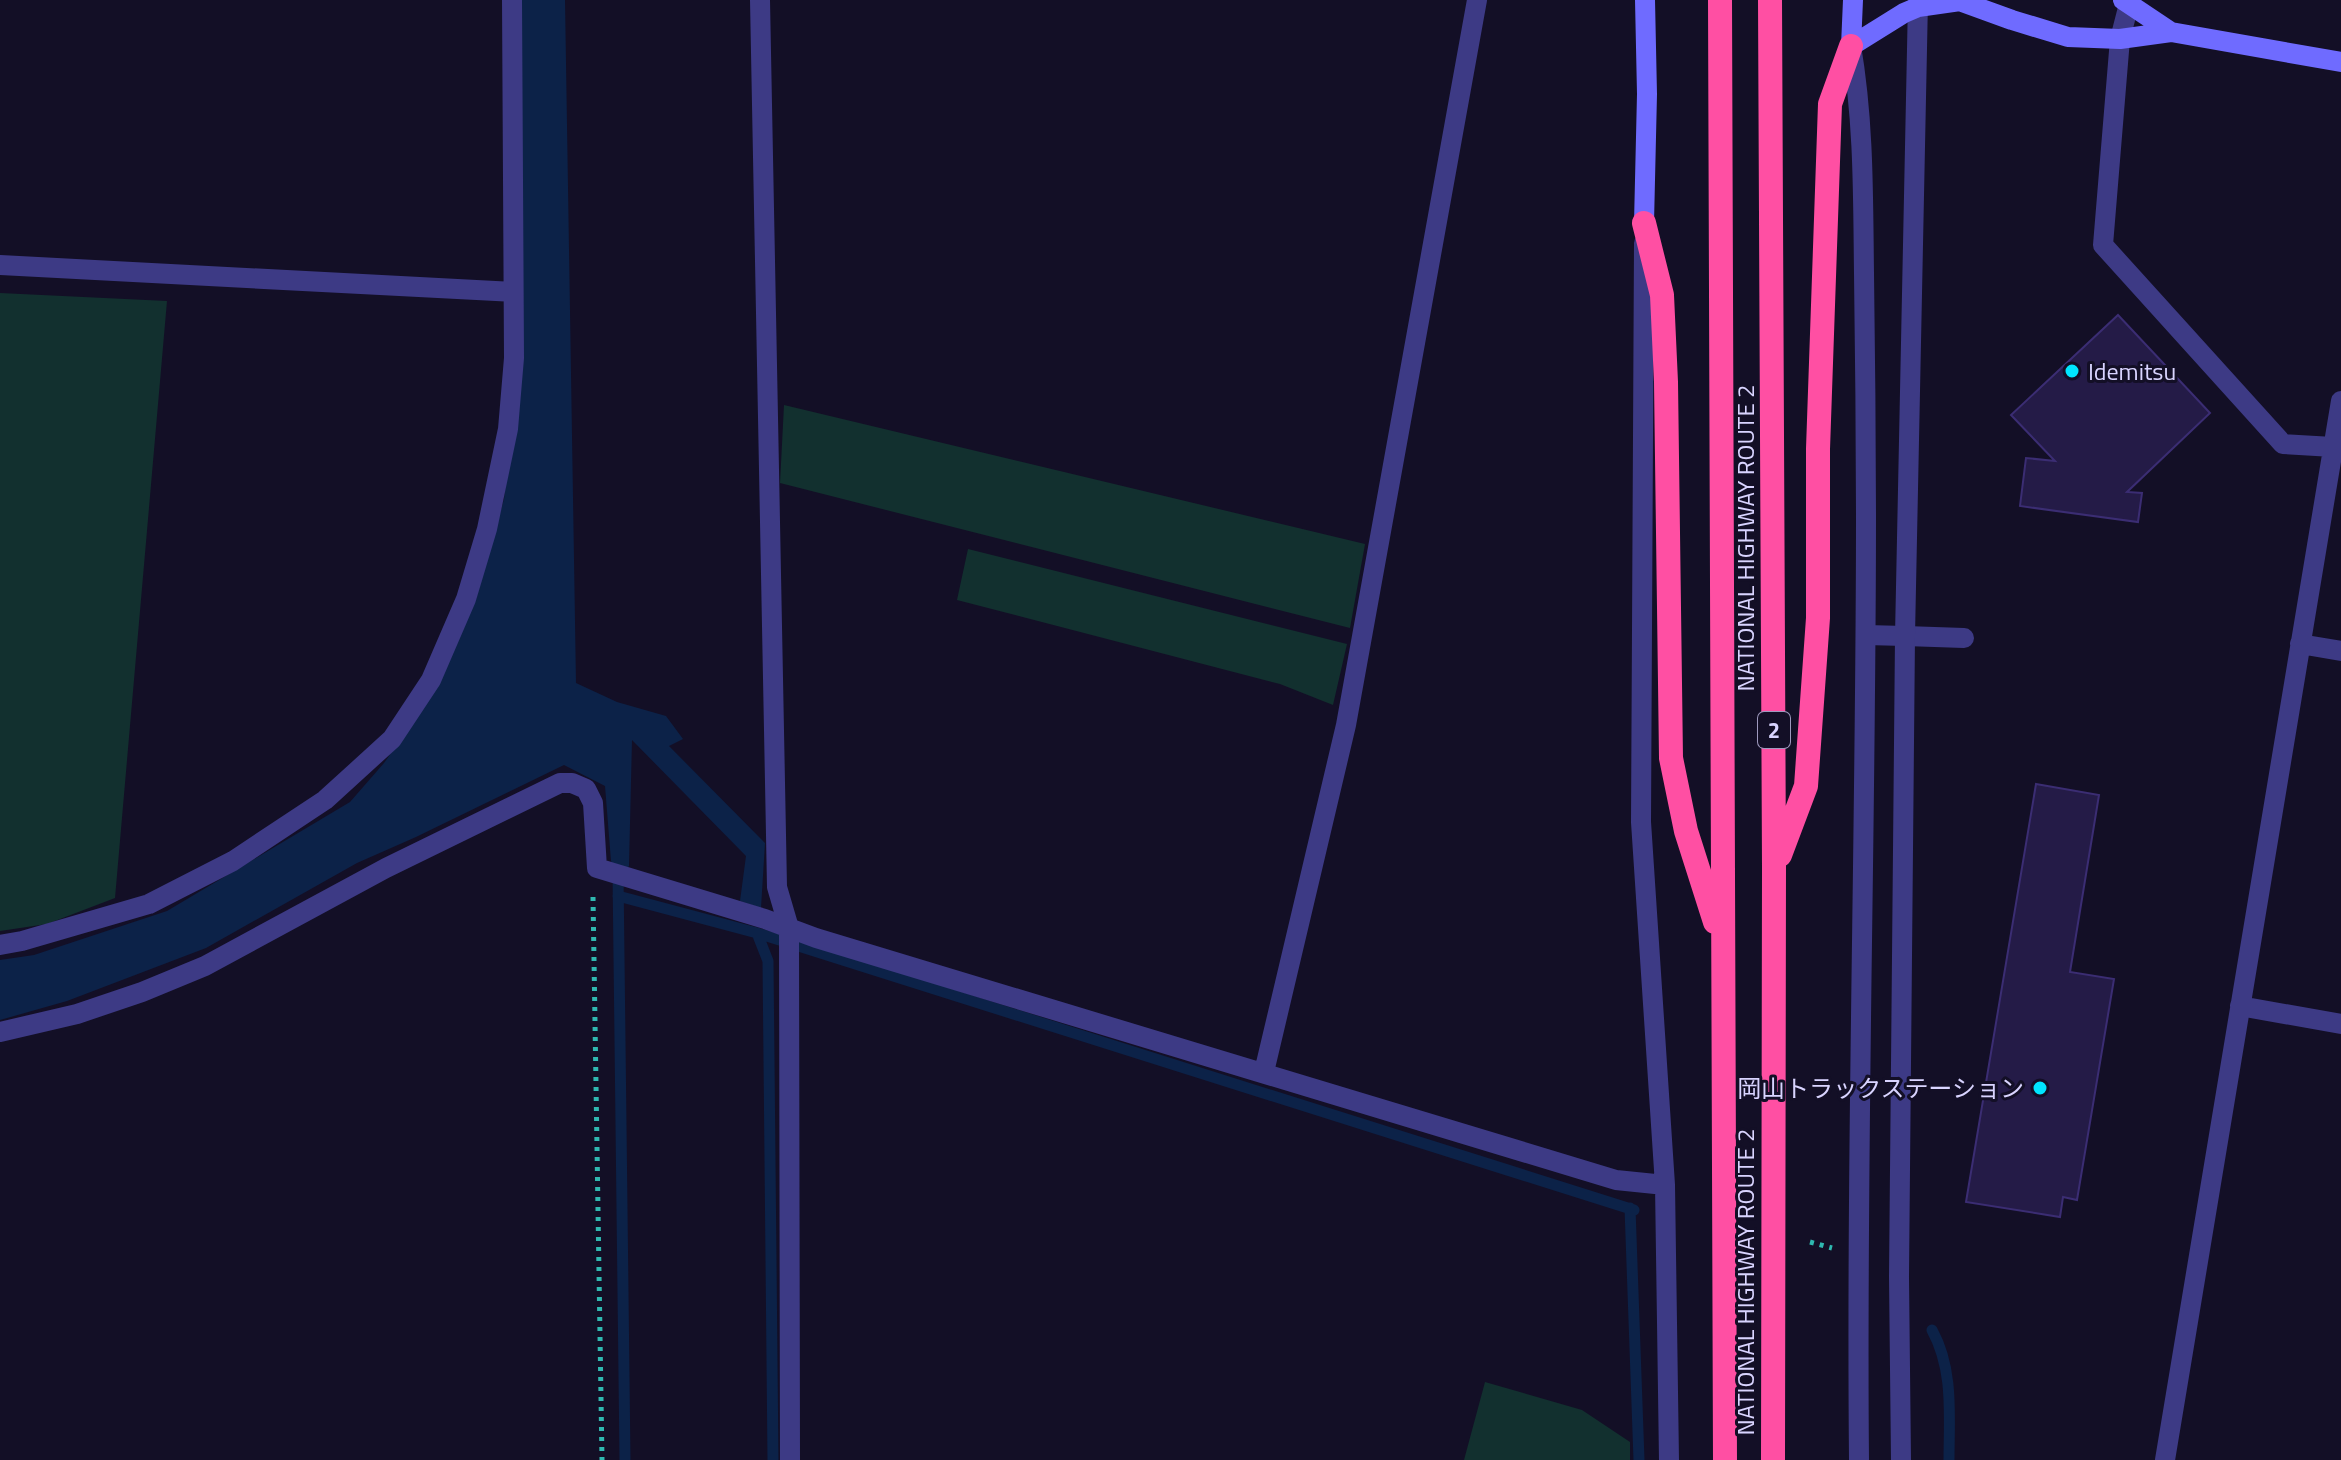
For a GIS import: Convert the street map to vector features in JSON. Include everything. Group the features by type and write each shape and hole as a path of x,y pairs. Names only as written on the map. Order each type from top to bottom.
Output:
{"highway":[{"name":"NATIONAL HIGHWAY ROUTE 2","path":"1720,0 1725,1460"},
{"name":"NATIONAL HIGHWAY ROUTE 2","path":"1770,0 1773,1460"},
{"path":"1774,868 1806,786 1818,618 1818,449 1830,104 1851,46"},
{"path":"1644,223 1662,295 1671,758 1686,831 1723,947"}],"street":[{"path":"0,945 149,904 233,861 325,800 392,739 431,680 466,599 487,529 508,429 514,358 512,0"},
{"path":"760,0 777,887 789,931 790,1460"},
{"path":"1264,1072 1346,725 1477,0"},
{"path":"1645,0 1647,94 1641,822 1665,1185 1669,1460"},
{"path":"1853,0 1851,46 1860,101 1863,153 1866,635 1857,1255 1859,1460"},
{"path":"1851,46 1918,4 1958,1 2068,37 2120,39 2171,32 2341,63"},
{"path":"2171,32 2126,2 2120,39 2103,245 2283,444 2333,447"},
{"path":"1901,1460 1899,1277 1905,636 1918,4"},
{"path":"0,265 513,292"},
{"path":"2165,1460 2341,401"},
{"path":"1866,635 1964,638"},
{"path":"2300,644 2341,651"},
{"path":"0,1032 77,1014 205,966 386,868 560,783 572,783 586,789 593,803 612,873 789,931 1616,1180 1665,1185"},
{"path":"2240,1006 2341,1024"}],"path":[{"path":"602,1460 593,893 612,873"}],"green space":[{"path":"0,293 167,301 115,898 47,924 0,931"},
{"path":"784,405 1365,544 1350,628 780,483"},
{"path":"968,549 1347,644 1333,705 1280,684 957,600"},
{"path":"1485,1382 1582,1410 1630,1442 1630,1460 1464,1460"}],"water":[{"path":"519,0 565,0 576,683 617,702 666,716 683,739 669,746 765,843 761,908 740,901 746,856 632,740 629,866 625,871 614,868 611,861 605,786 564,765 357,863 206,948 67,1001 0,1020 0,960 34,955 167,911 350,802 384,763 430,698 476,599 504,499 519,369"}],"building":[{"path":"2118,315 2210,413 2127,492 2142,493 2138,522 2020,506 2026,458 2055,461 2011,415"},
{"name":"岡山トラックステーション","path":"2036,784 2099,795 2070,972 2114,979 2077,1200 2063,1197 2060,1217 1966,1202"}],"waterway":[{"path":"618,873 625,1460"},
{"path":"618,896 757,933 768,961 773,1460"},
{"path":"757,933 1634,1210"},
{"path":"1630,1208 1639,1460"},
{"path":"1932,1330 1947,1377 1949,1460"}],"place":[{"name":"Idemitsu","path":"2072,371"},
{"name":"岡山トラックステーション","path":"2040,1088"}]}
